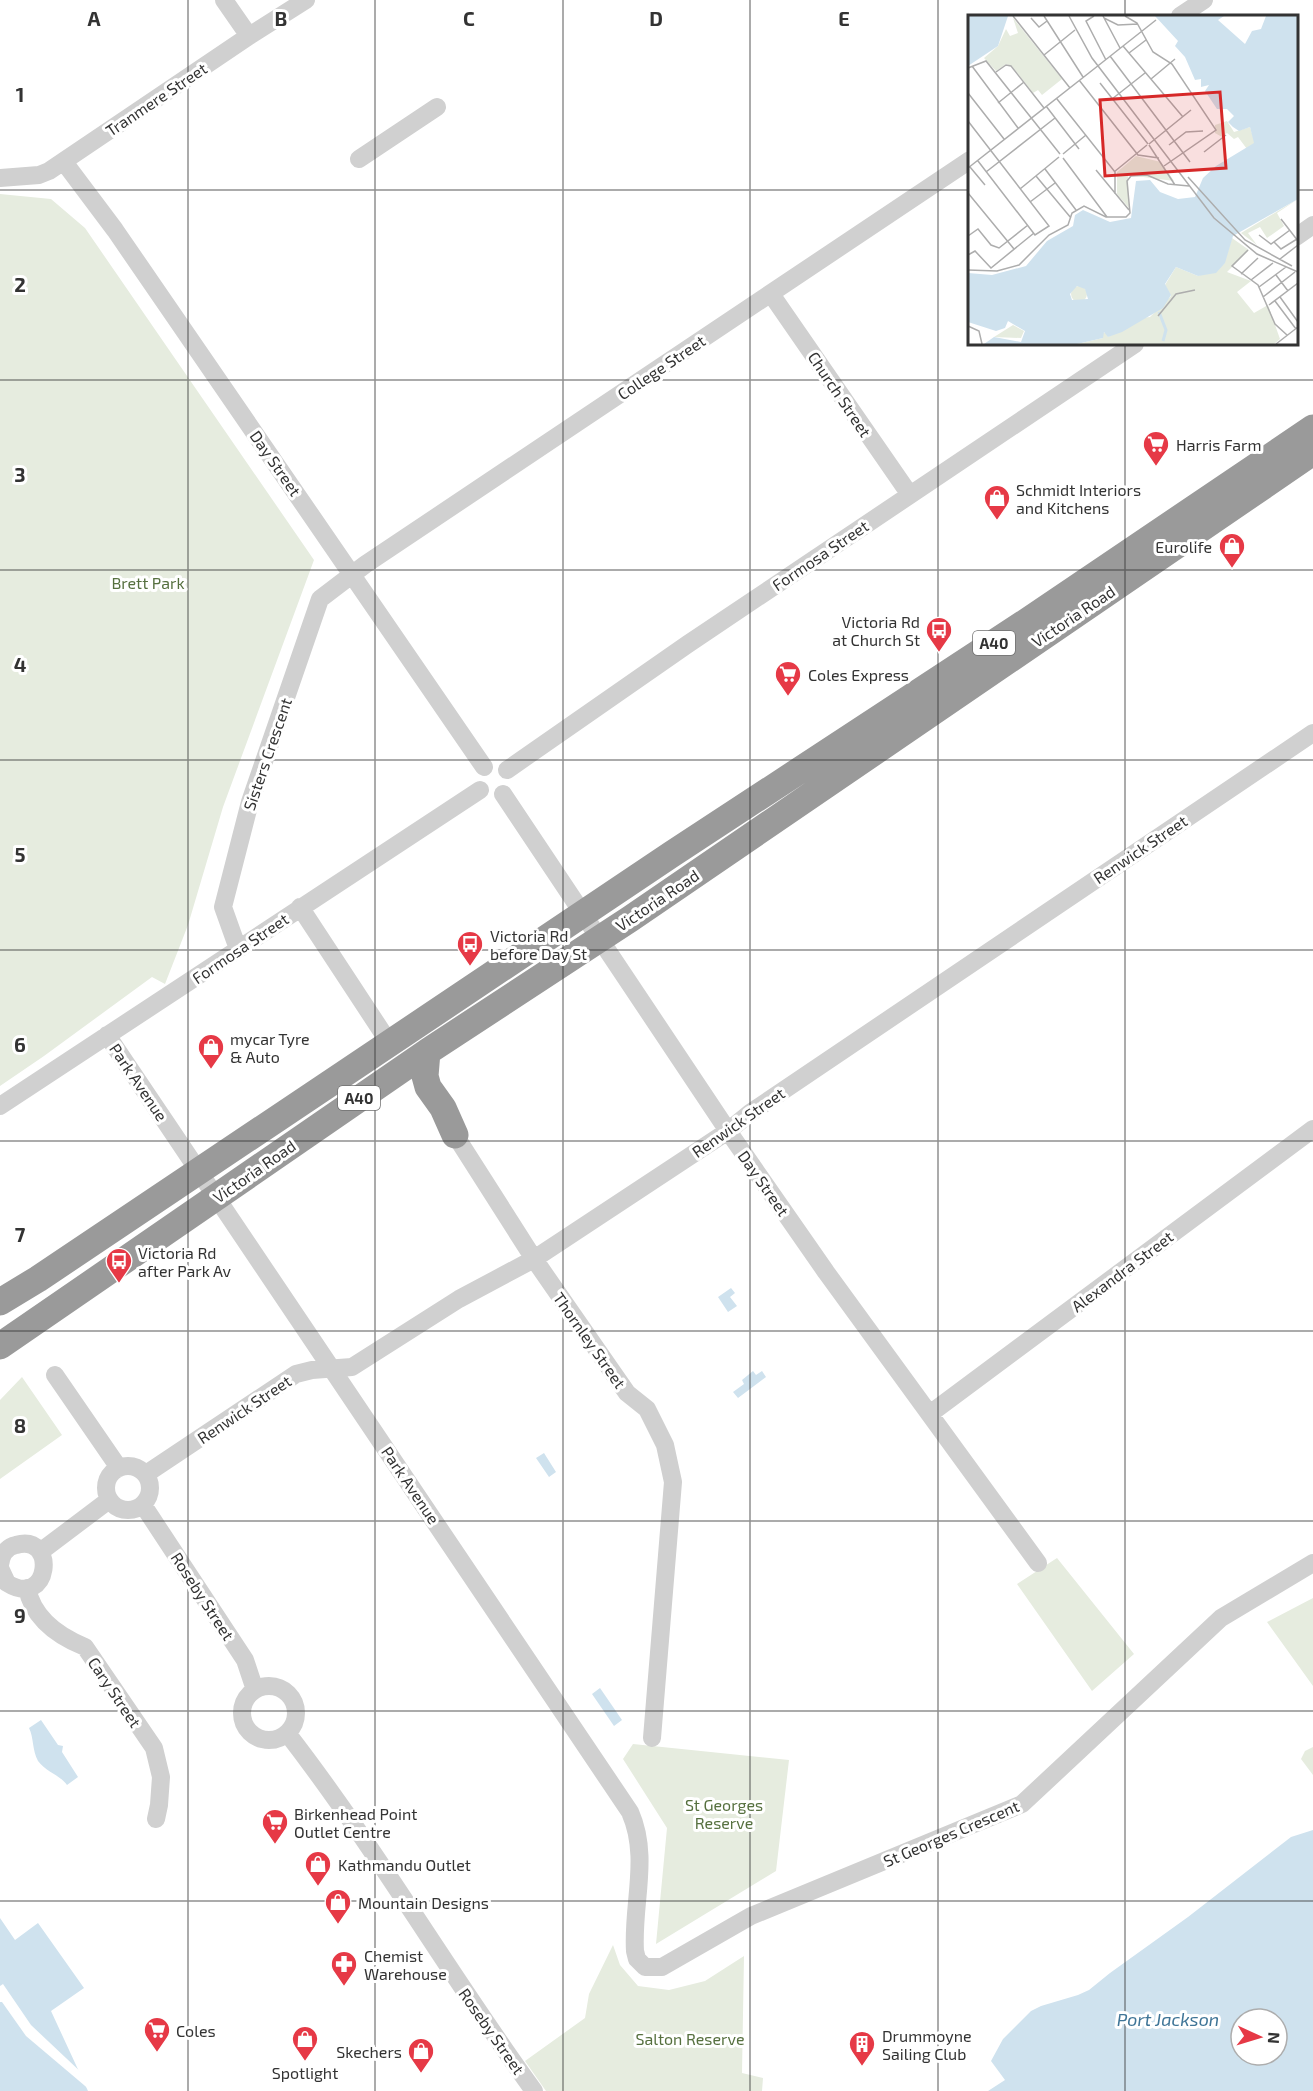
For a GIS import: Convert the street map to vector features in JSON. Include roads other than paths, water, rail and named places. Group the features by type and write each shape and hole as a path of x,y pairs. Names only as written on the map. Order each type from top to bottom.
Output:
{"highway":[{"name":"Victoria Road","path":"0,1302 1026,622 1313,428"},
{"name":"Victoria Road","path":"0,1346 217,1198 240,1179 599,938 1313,452"},
{"path":"427,1052 425,1076 428,1087 443,1108 455,1135"}],"street":[{"path":"224,0 249,36"},
{"name":"Tranmere Street","path":"0,177 39,175 64,162 306,0"},
{"path":"1182,15 1204,0"},
{"path":"359,159 437,107"},
{"name":"College Street","path":"352,573 968,161"},
{"name":"Day Street","path":"64,162 115,230 484,766"},
{"path":"1298,236 1313,225"},
{"name":"Church Street","path":"771,294 910,495"},
{"name":"Formosa Street","path":"507,770 688,644 1134,345"},
{"name":"Sisters Crescent","path":"238,950 223,907 250,802 320,599 352,573"},
{"name":"Renwick Street","path":"146,1474 296,1374 312,1370 352,1367 459,1299 534,1258 728,1131 750,1113 1313,733"},
{"path":"494,763 507,770 509,786 503,794 493,797 480,790 477,780 484,766 494,763"},
{"name":"Formosa Street","path":"0,1106 480,790"},
{"name":"Day Street","path":"503,794 728,1131 826,1272 931,1413 1038,1563"},
{"path":"300,907 390,1044"},
{"name":"Park Avenue","path":"107,1035 630,1812 638,1834 641,1857 635,1942 637,1959"},
{"name":"Alexandra Street","path":"931,1413 1313,1129"},
{"name":"Thornley Street","path":"455,1135 534,1258 627,1393 646,1409 665,1445 673,1482 652,1738"},
{"path":"55,1374 120,1468"},
{"path":"125,1466 136,1468 146,1474 151,1487 147,1499 138,1508 125,1510 113,1505 109,1500 107,1493 109,1478 120,1468 125,1466"},
{"path":"40,1552 109,1500"},
{"name":"Roseby Street","path":"143,1505 245,1660 255,1690"},
{"path":"24,1544 30,1545 40,1552 45,1564 42,1577 33,1586 27,1588 20,1589 7,1583 2,1557 24,1544"},
{"name":"St Georges Crescent","path":"637,1959 645,1966 662,1967 751,1916 1022,1804 1221,1618 1313,1563"},
{"name":"Cary Street","path":"27,1588 29,1599 45,1623 70,1641 85,1647 154,1748 161,1777 156,1819"},
{"path":"272,1686 281,1688 288,1694 296,1709 293,1726 287,1733 271,1740 262,1739 248,1729 242,1713 244,1704 255,1690 272,1686"},
{"name":"Roseby Street","path":"287,1733 328,1786 534,2091"}],"water":[{"path":"731,1288 735,1293 730,1297 737,1306 728,1312 718,1297"},
{"path":"753,1371 756,1375 762,1371 766,1377 738,1398 733,1392 744,1384 742,1380"},
{"path":"544,1453 556,1472 549,1477 536,1458"},
{"path":"600,1688 622,1720 614,1726 592,1694"},
{"path":"41,1720 58,1745 63,1746 62,1752 78,1777 67,1785 41,1765 36,1757 29,1728"},
{"name":"Port Jackson","path":"1313,1830 1313,2091 988,2091 1005,2080 991,2061 1003,2039 1031,2011 1089,1990 1291,1837"},
{"path":"0,1918 15,1940 38,1923 84,1988 51,2011 88,2091 0,2091"}],"place":[{"name":"Harris Farm","path":"1156,467"},
{"name":"Schmidt Interiors and Kitchens","path":"997,521"},
{"name":"Eurolife","path":"1232,569"},
{"name":"Victoria Rd at Church St","path":"939,653"},
{"name":"Coles Express","path":"788,697"},
{"name":"Victoria Rd before Day St","path":"470,967"},
{"name":"mycar Tyre & Auto","path":"211,1070"},
{"name":"Victoria Rd after Park Av","path":"119,1284"},
{"name":"Birkenhead Point Outlet Centre","path":"275,1845"},
{"name":"Kathmandu Outlet","path":"318,1887"},
{"name":"Mountain Designs","path":"338,1925"},
{"name":"Chemist Warehouse","path":"344,1987"},
{"name":"Coles","path":"157,2053"},
{"name":"Spotlight","path":"305,2062"},
{"name":"Drummoyne Sailing Club","path":"862,2067"},
{"name":"Skechers","path":"421,2074"}],"park label":[{"name":"Brett Park","path":"148,582"},
{"name":"St Georges Reserve","path":"724,1813"},
{"name":"Salton Reserve","path":"690,2038"}]}
